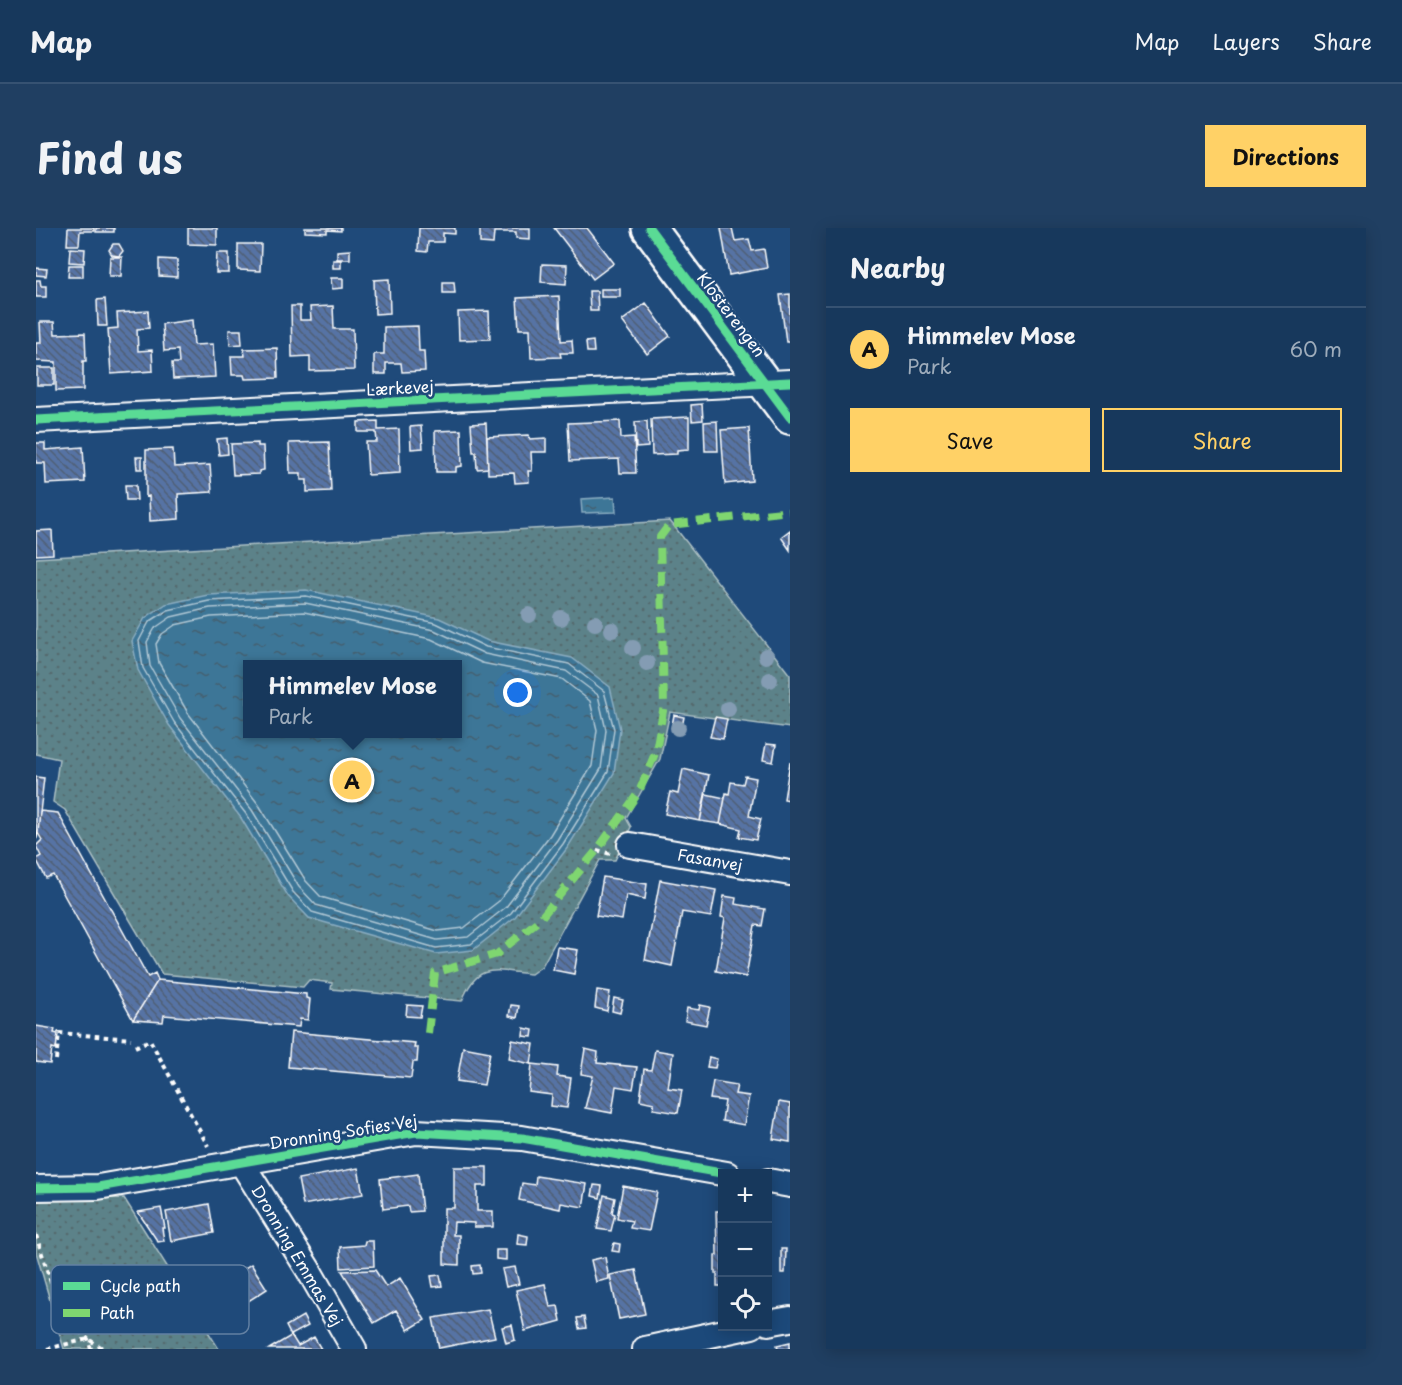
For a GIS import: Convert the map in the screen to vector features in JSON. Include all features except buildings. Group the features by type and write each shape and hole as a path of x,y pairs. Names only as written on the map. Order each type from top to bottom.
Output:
{"street":[{"name":"Klosterengen","path":"649,228 778,383 790,417"},
{"name":"Lærkevej","path":"36,420 778,383"},
{"name":"Fasanvej","path":"624,850 790,873"},
{"name":"Dronning Sofies Vej","path":"36,1188 98,1187 416,1132 522,1138 718,1171"},
{"name":"Dronning Emmas Vej","path":"229,1164 308,1269 354,1349"},
{"path":"772,1182 790,1185"},
{"path":"772,1322 790,1319"},
{"path":"645,1349 729,1331"}],"path":[{"path":"597,850 624,850"},
{"path":"56,1060 59,1033 131,1039"},
{"path":"135,1047 150,1040 229,1164"},
{"path":"36,1235 51,1282"},
{"path":"83,1334 104,1349"},
{"path":"47,1349 88,1339"},
{"path":"88,1339 91,1349"}],"green space":[{"path":"670,521 790,675 790,728 670,712 660,759 626,818 631,827 615,860 600,860 542,966 531,974 489,971 481,974 474,979 462,1001 331,989 332,983 309,980 303,987 162,974 65,810 53,802 59,759 36,754 36,558"},
{"path":"124,1198 166,1265 51,1265 51,1304 36,1252 36,1199"},
{"path":"60,1334 210,1334 219,1349 64,1349"}],"water":[{"path":"615,497 616,512 582,513 581,499"},
{"path":"306,590 439,618 488,641 572,658 610,687 620,729 614,773 568,847 515,917 473,950 436,954 309,918 288,896 241,818 169,725 138,670 132,641 145,618 166,604 208,595"}],"marked path":[{"path":"428,1033 435,973 497,954 539,920 597,850 639,792 656,751 664,705 660,537 669,525 790,511"}],"cycle path":[{"path":"649,228 790,417"},
{"path":"36,420 790,382"},
{"path":"36,1188 98,1187 416,1132 522,1138 718,1172"}],"place":[{"name":"Himmelev Mose","path":"352,780"}]}
